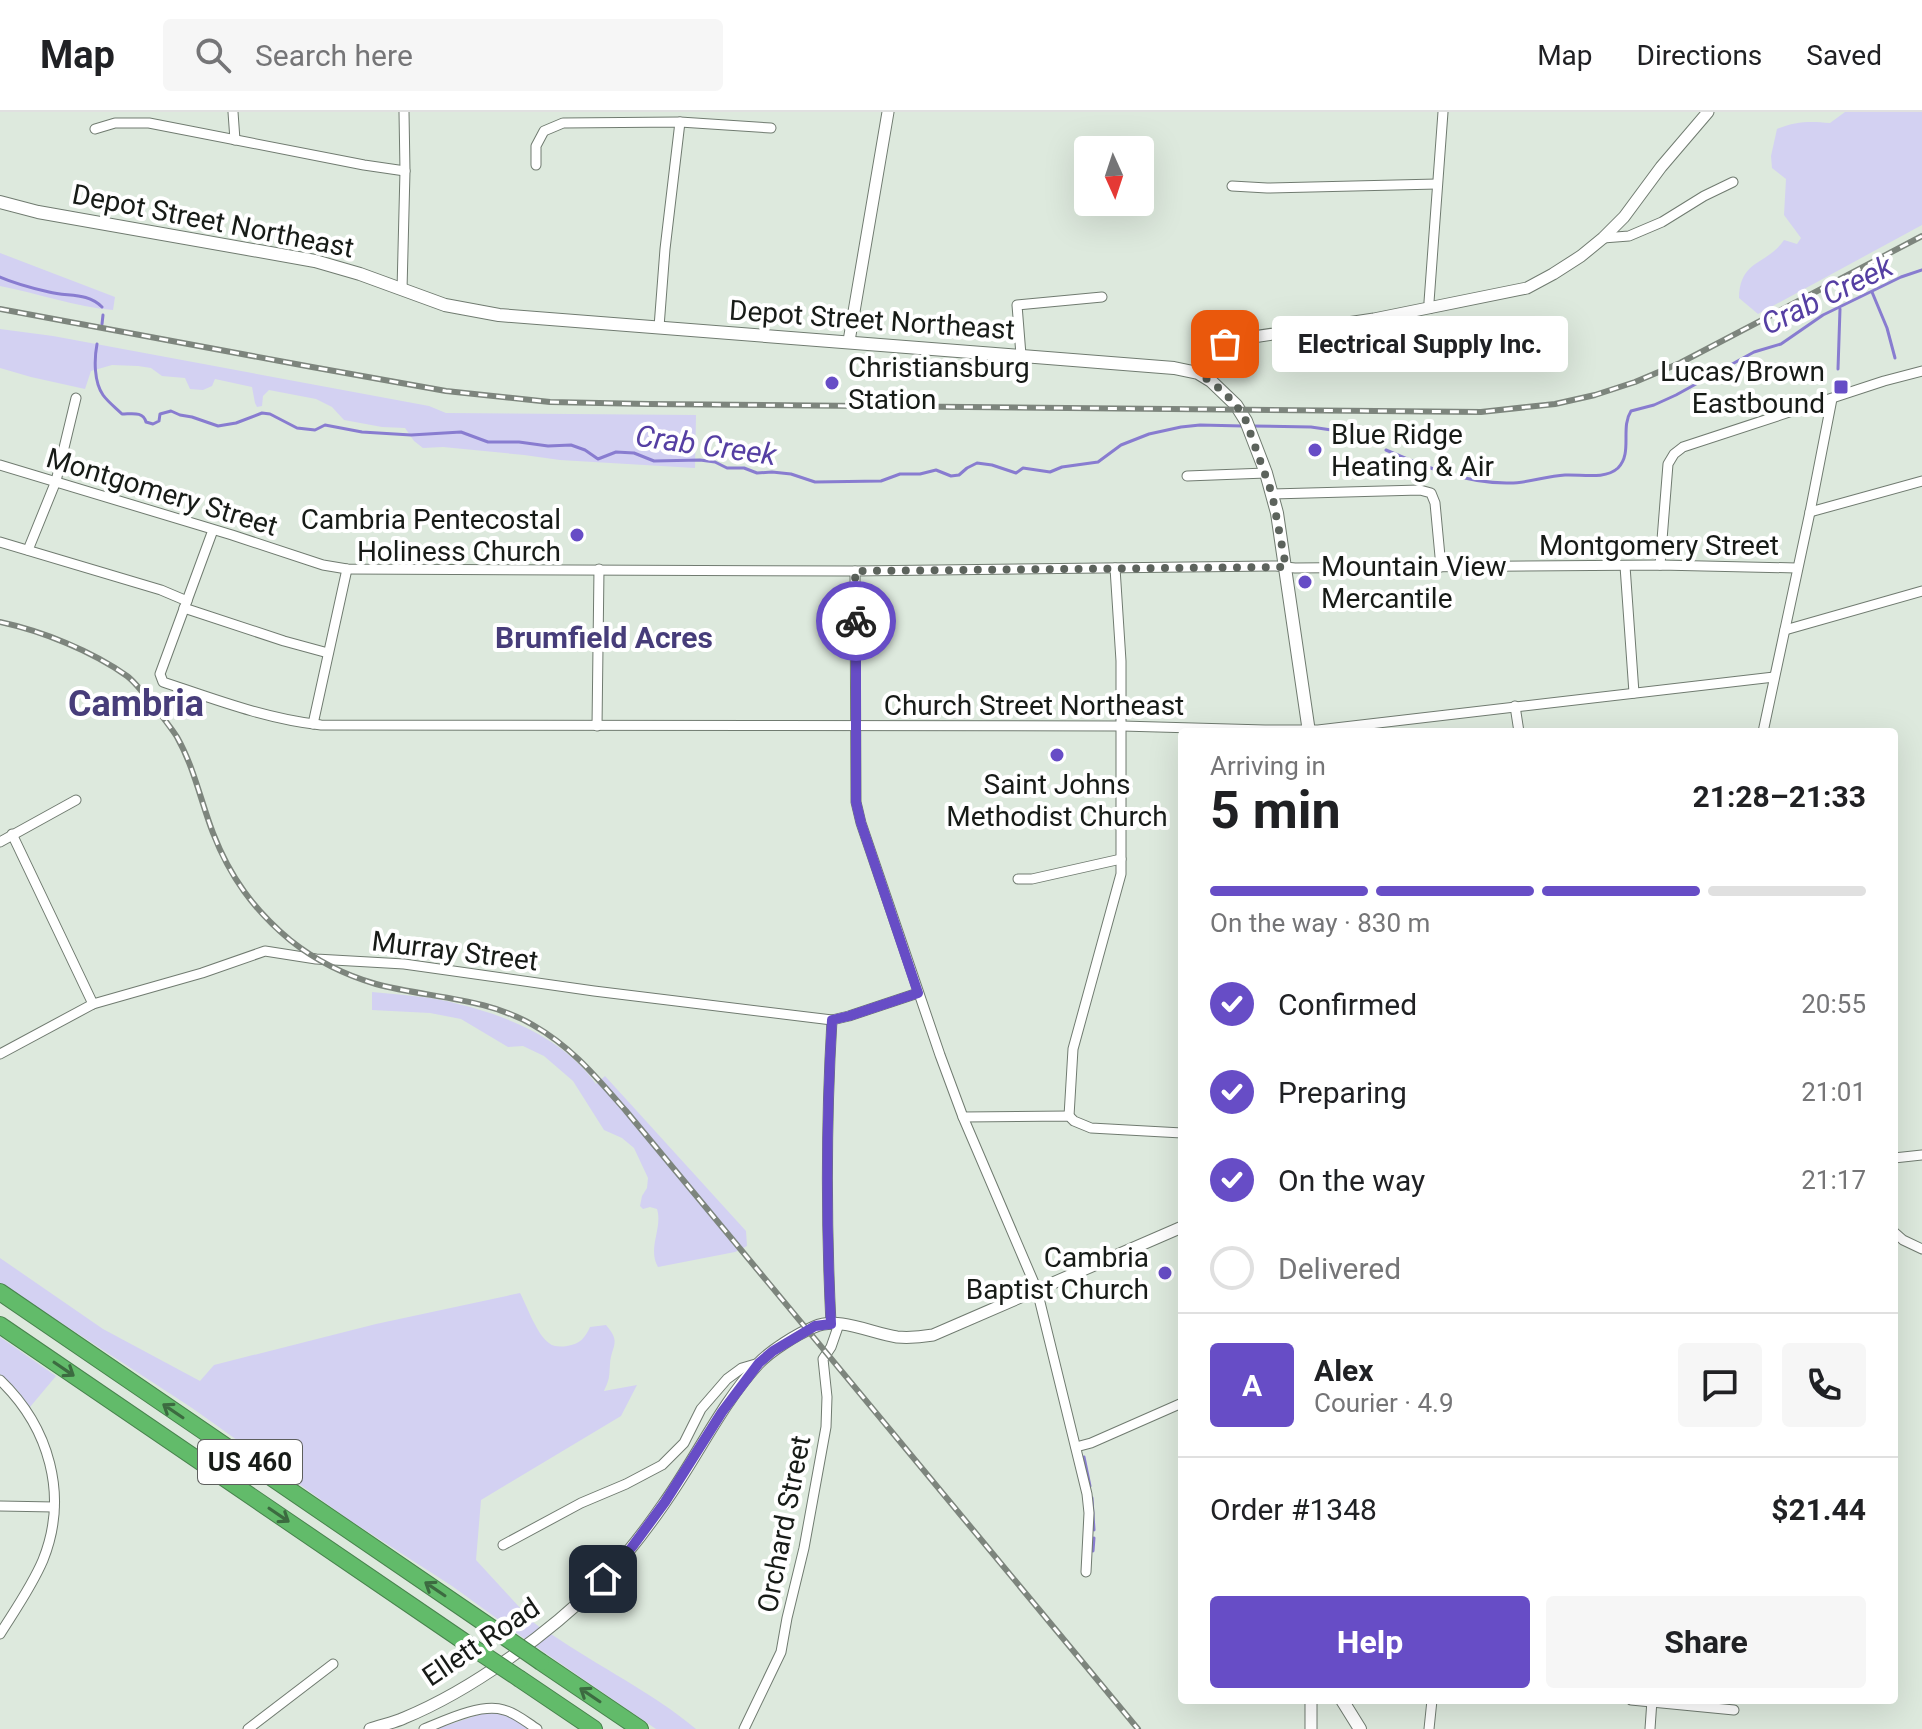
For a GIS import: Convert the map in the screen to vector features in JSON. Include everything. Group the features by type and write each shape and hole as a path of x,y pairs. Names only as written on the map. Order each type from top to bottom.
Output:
{"highway":[{"name":"US 460","path":"0,1292 640,1729"},
{"name":"US 460","path":"0,1325 594,1729"}],"main road":[{"name":"Depot Street Northeast","path":"0,202 80,220 315,261 445,305 499,315 1021,355 1174,368 1198,373"},
{"path":"1198,373 1211,381 1240,410 1266,473 1286,567 1309,728"},
{"path":"1344,1704 1360,1729"}],"street":[{"path":"233,112 235,140"},
{"path":"402,290 404,112"},
{"path":"849,341 888,112"},
{"path":"1431,308 1443,112"},
{"path":"1198,373 1218,350 1233,340 1374,319 1527,288 1553,274 1603,238 1624,217 1708,112"},
{"path":"536,165 536,146 544,131 563,123 680,122 771,128"},
{"path":"659,327 680,122"},
{"path":"95,129 115,123 149,123 405,171"},
{"path":"1603,238 1629,236 1662,222 1733,182"},
{"path":"1232,186 1437,184"},
{"path":"1021,355 1017,305 1102,297"},
{"path":"1660,565 1668,464 1683,447 1922,371"},
{"path":"28,550 56,481 76,398"},
{"path":"1764,728 1832,399"},
{"name":"Montgomery Street","path":"0,465 323,565 347,569 855,571 1660,565 1797,568"},
{"path":"1187,476 1266,473"},
{"name":"Montgomery Street","path":"1810,512 1922,481"},
{"path":"1272,494 1420,490 1431,493 1435,503 1441,567"},
{"path":"186,604 213,530"},
{"path":"0,542 161,590 186,604 284,641 328,653"},
{"path":"1625,566 1634,693"},
{"path":"1069,1116 1073,1049 1117,889 1121,859 1121,661 1115,568"},
{"path":"313,724 347,569"},
{"path":"597,726 599,569"},
{"path":"855,571 858,813 963,1117 1037,1290 1087,1494 1086,1572"},
{"path":"1785,630 1922,591"},
{"name":"Church Street Northeast","path":"186,604 160,674 163,682 278,718 313,724 1197,728"},
{"name":"Church Street Northeast","path":"1340,728 1774,677"},
{"path":"1515,706 1518,728"},
{"path":"0,842 76,800"},
{"path":"12,834 93,1004"},
{"path":"1018,879 1032,879 1121,859"},
{"name":"Murray Street","path":"0,1054 93,1004 202,973 265,951 316,959 404,964 832,1020 918,993"},
{"name":"Orchard Street","path":"744,1729 781,1652 824,1442 828,1406 823,1359 831,1347 835,1324 827,1172 832,1020"},
{"path":"963,1117 1069,1116 1091,1128 1178,1133"},
{"path":"1898,1158 1922,1155"},
{"path":"835,1324 898,1337 933,1335 1178,1229"},
{"path":"1898,1236 1922,1249"},
{"name":"Ellett Road","path":"370,1729 401,1720 455,1693 542,1633 603,1579 632,1547 657,1514 722,1412 759,1363 815,1326 835,1324"},
{"path":"503,1545 570,1508 636,1480 662,1465 684,1443 701,1409 727,1379 742,1368 759,1363"},
{"path":"0,1380 20,1401 46,1447 52,1471 54,1507 49,1541 40,1566 0,1634"},
{"path":"1076,1447 1178,1405"},
{"path":"0,1506 54,1507"},
{"path":"248,1729 333,1664"},
{"path":"1311,1704 1311,1729"},
{"path":"1429,1729 1432,1704"},
{"path":"1650,1729 1652,1704"},
{"path":"1679,1704 1734,1710"},
{"path":"424,1729 494,1707 507,1710 537,1729"}],"shaded area":[{"path":"1845,112 1922,112 1922,225 1758,314 1739,298 1744,276 1784,240 1797,244 1801,238 1784,215 1786,179 1772,168 1771,156 1777,129 1803,122 1830,123"},
{"path":"0,253 115,297 113,310 0,286"},
{"path":"0,329 53,336 429,406 446,413 696,415 695,468 560,460 443,447 423,448 405,428 344,420 332,407 316,399 269,390 263,396 262,406 257,407 252,387 215,379 212,386 203,390 190,389 185,378 162,376 151,368 138,366 112,365 91,371 85,389 0,368"},
{"path":"372,992 437,999 497,1015 552,1043 583,1068 596,1084 605,1076 746,1231 747,1246 735,1252 658,1267 654,1253 657,1209 643,1209 640,1206 648,1178 634,1148 622,1138 604,1130 573,1081 544,1056 523,1046 508,1047 461,1019 430,1013 372,1010"},
{"path":"0,1258 103,1329 200,1381 214,1365 376,1324 520,1293 540,1334 553,1345 562,1347 575,1344 590,1327 606,1325 615,1341 604,1391 637,1385 621,1416 481,1500 476,1560 541,1628 525,1639 192,1408 0,1283"},
{"path":"0,1337 56,1376 30,1407 0,1374"},
{"path":"551,1634 662,1703 696,1729 656,1729 535,1646"},
{"path":"487,1712 515,1719 530,1729 436,1729"}],"waterway":[{"name":"Crab Creek","path":"1386,450 1446,473 1494,483 1613,472 1625,455 1626,425 1631,411 1676,395 1754,352 1781,344 1823,315 1922,270"},
{"name":"Crab Creek","path":"0,277 43,290 84,297 102,307"},
{"path":"1872,292 1895,358"},
{"path":"1838,369 1840,309"},
{"name":"Crab Creek","path":"102,324 103,315"},
{"name":"Crab Creek","path":"97,344 96,371 103,395 122,414 140,415 153,424 159,421 160,414 171,411 218,426 262,413 297,428 315,430 325,425 362,432 411,435 461,432 488,442 571,445 598,459 616,452 634,453 654,461 700,460 757,473 791,474 815,482 881,481 900,474 936,470 951,476 959,475 977,463 1016,473 1023,468 1050,472 1062,467 1098,462 1121,445 1149,434 1200,425 1243,426"},
{"name":"Crab Creek","path":"1251,426 1311,427 1352,433 1365,442"},
{"path":"1084,1457 1090,1486"},
{"path":"1092,1498 1094,1530"},
{"path":"1093,1551 1094,1538"}],"railway":[{"path":"0,309 446,391 550,402 1481,412 1555,404 1635,382 1680,363 1922,236"},
{"path":"0,622 83,650 127,676 138,687 183,748 213,833 235,878 254,905 290,940 320,960 364,980 476,1003 515,1016 560,1043 583,1064 626,1111 1138,1729"}],"way so far":[{"path":"856,621 855,571 1286,567 1272,494 1246,421 1240,410 1211,381 1198,373 1225,344"}],"place":[{"name":"Electrical Supply Inc.","path":"1225,344"},
{"name":"Christiansburg Station","path":"832,383"},
{"name":"Lucas/Brown Eastbound","path":"1841,387"},
{"name":"Blue Ridge Heating & Air","path":"1315,450"},
{"name":"Cambria Pentecostal Holiness Church","path":"577,535"},
{"name":"Mountain View Mercantile","path":"1305,582"},
{"name":"Saint Johns Methodist Church","path":"1057,755"},
{"name":"Cambria Baptist Church","path":"1165,1273"}],"district":[{"name":"Brumfield Acres","path":"604,637"},
{"name":"Cambria","path":"136,704"}],"route":[{"path":"603,1579 632,1547 665,1502 722,1412 759,1363 815,1326 831,1324 827,1172 832,1020 918,993 856,802 856,621"}]}
